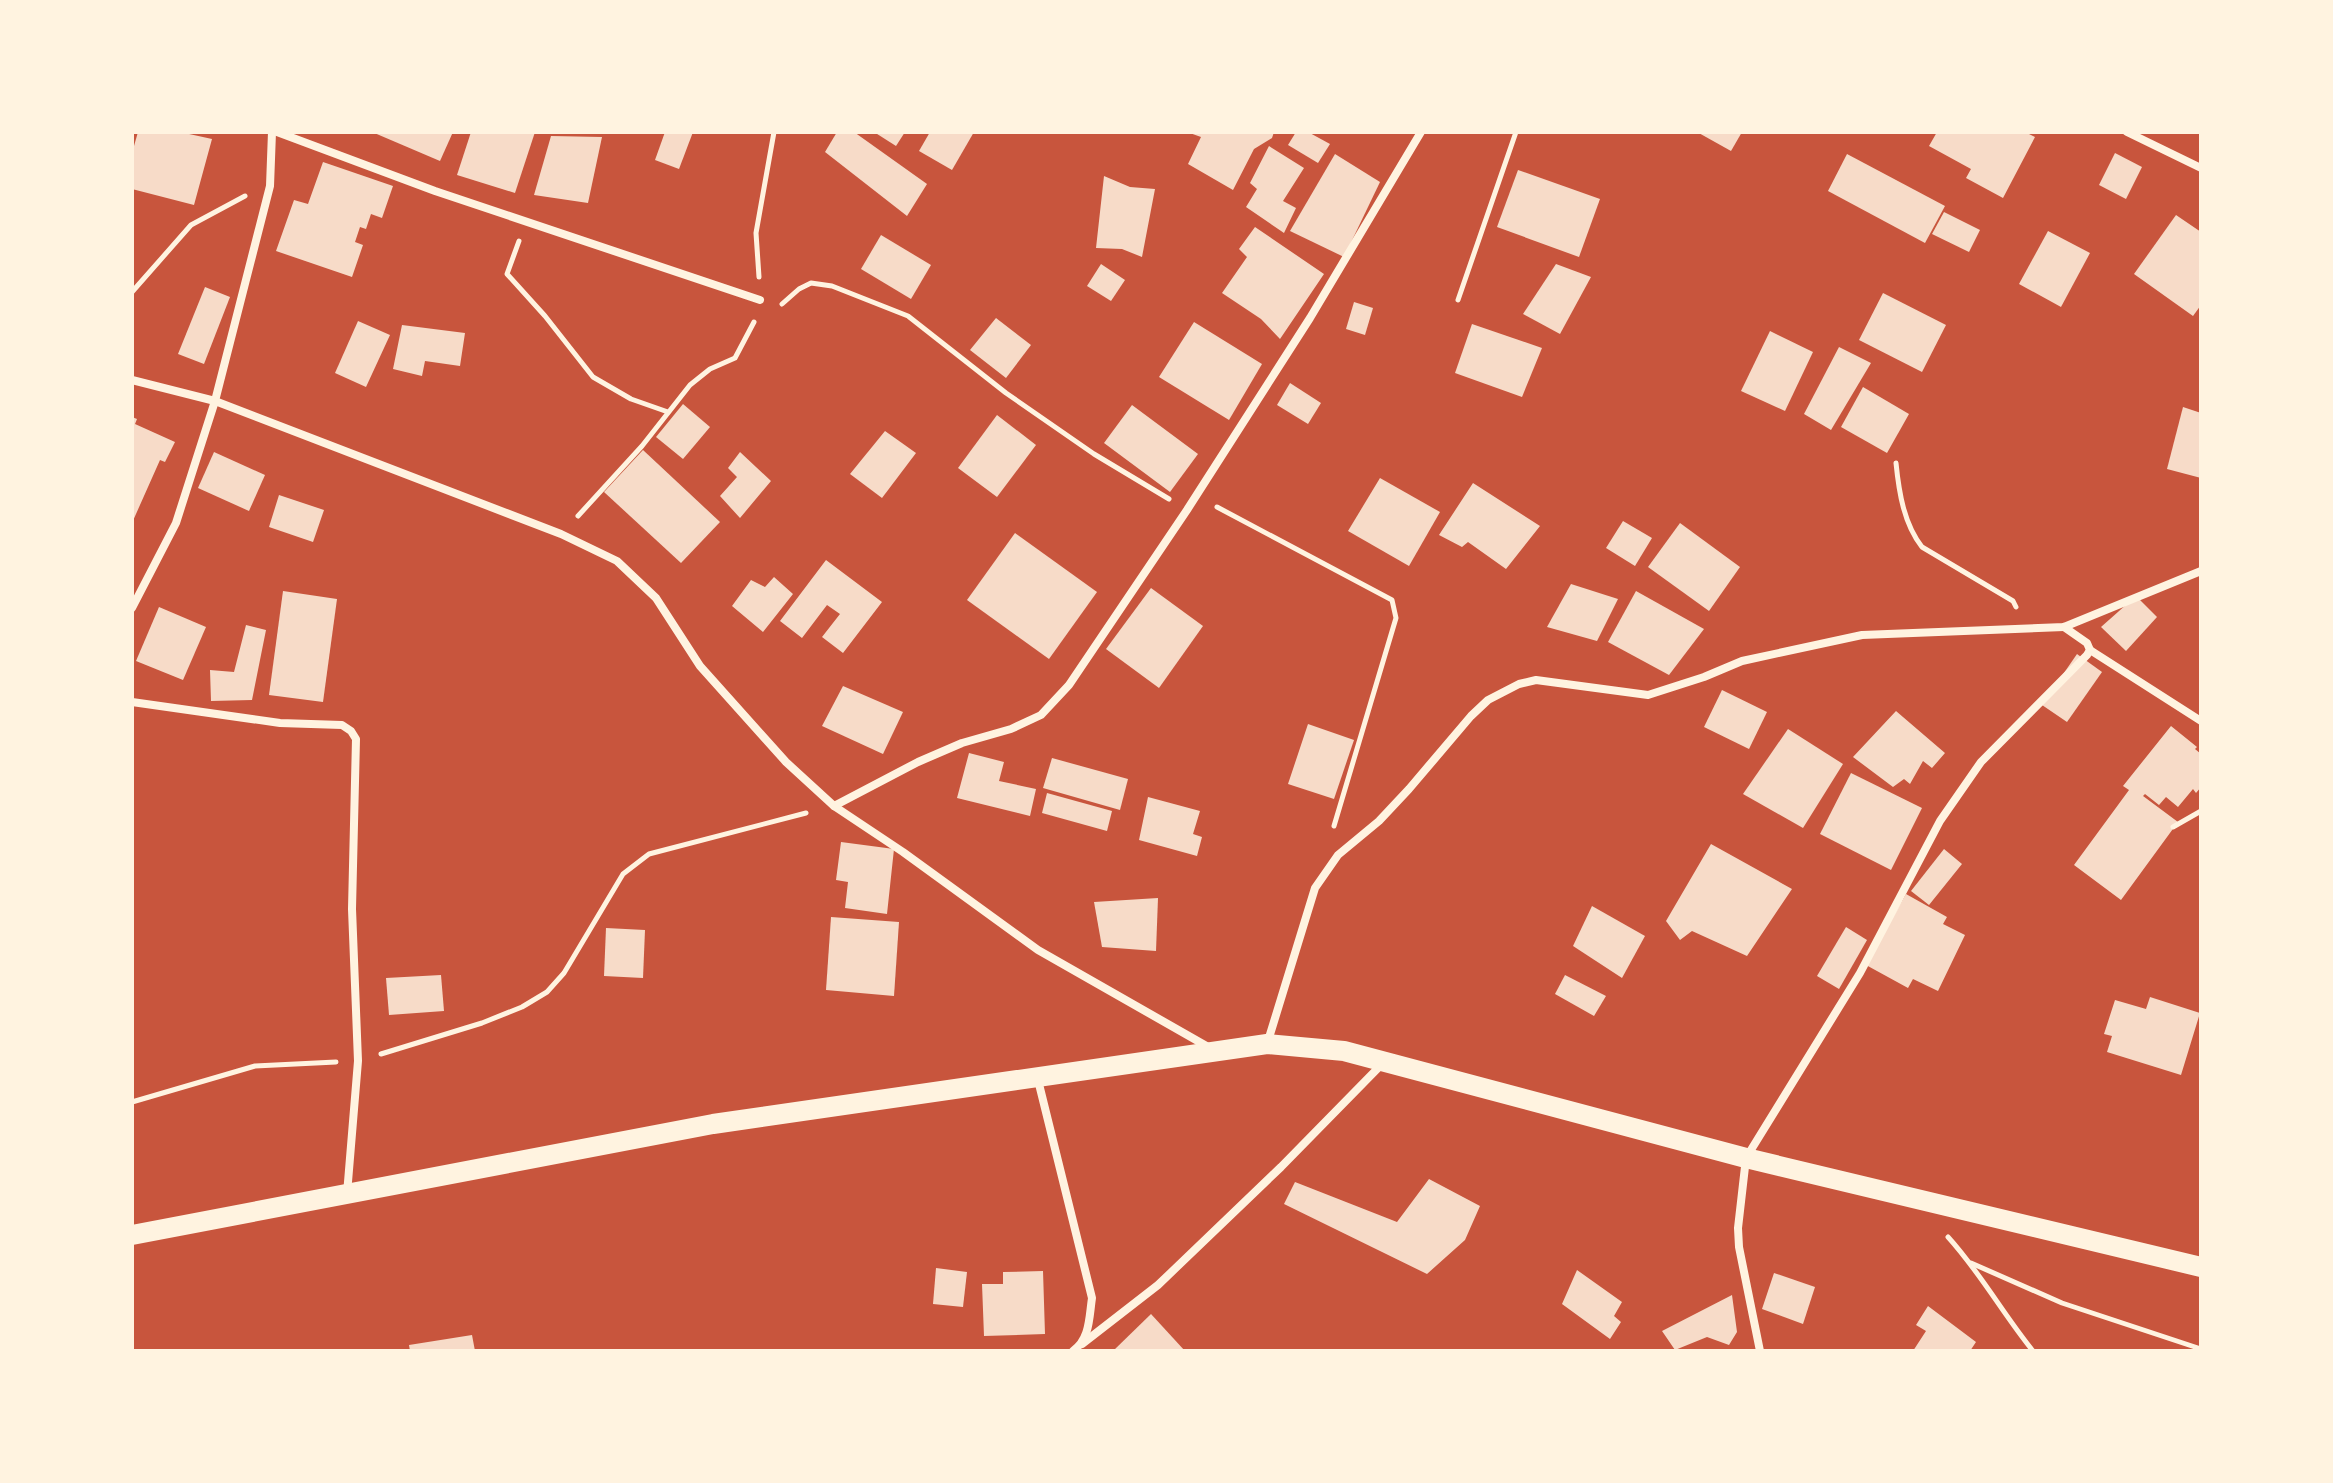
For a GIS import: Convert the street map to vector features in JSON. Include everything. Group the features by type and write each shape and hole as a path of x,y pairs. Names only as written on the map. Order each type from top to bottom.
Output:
{"main road":[{"path":"132,1235 713,1124 1267,1044 1344,1051 1746,1158 2201,1267"}],"street":[{"path":"132,608 176,523 215,401 270,186 275,132 435,191 760,300"},
{"path":"834,806 918,762 1041,715 1069,685 1187,510 1310,318 1421,132"},
{"path":"2127,132 2201,168"},
{"path":"132,380 215,401 561,534 617,561 656,598 700,666 786,762 834,806 1038,950 1214,1050"},
{"path":"1267,1044 1315,888 1338,855 1379,821 1471,716 1488,700 1519,684 1536,680 1648,695 1742,661 1862,635 2064,627 2201,571"},
{"path":"2064,627 2087,643 2090,650 2201,721"},
{"path":"1760,1351 1739,1247 1738,1228 1746,1158 1860,973 1940,821 1981,762 2090,650"},
{"path":"132,702 280,723 342,725 356,739 352,909 358,1061 347,1196"},
{"path":"1073,1351 1158,1285 1384,1063"},
{"path":"1038,1079 1092,1298 1089,1325 1082,1344"}],"path":[{"path":"561,534 632,457 690,385 710,369 735,358 752,329 760,300 756,233 774,132"},
{"path":"1458,300 1516,132"},
{"path":"132,292 191,225 237,199 270,186"},
{"path":"526,221 507,274 513,284 545,316 593,377 631,399 668,412"},
{"path":"776,309 811,283 832,286 908,316 1006,393 1094,454 1187,510"},
{"path":"752,329 764,319"},
{"path":"1896,463 1898,492 1913,536 1933,555 2013,601 2026,630"},
{"path":"1195,495 1392,600 1395,606 1396,618 1332,830"},
{"path":"132,1102 255,1066 358,1061 482,1023 522,1007 547,992 564,973 623,874 649,854 834,806"},
{"path":"2173,827 2201,811"},
{"path":"1910,1195 1971,1263 2009,1322 2033,1351"},
{"path":"1971,1263 2062,1303 2201,1349"}],"building":[{"path":"138,132 180,132 212,139 194,205 132,189 132,153"},
{"path":"372,132 453,132 440,161"},
{"path":"471,132 535,132 515,193 457,175"},
{"path":"665,132 693,132 679,169 655,160"},
{"path":"837,132 854,132 927,184 907,216 825,152"},
{"path":"874,132 905,132 896,146"},
{"path":"930,132 974,132 952,170 919,151"},
{"path":"1187,132 1274,132 1272,138 1254,149 1233,190 1188,164 1201,137"},
{"path":"1296,132 1308,132 1330,144 1318,163 1288,145"},
{"path":"1697,132 1742,132 1731,151"},
{"path":"1937,132 2025,132 2035,137 2003,198 1966,178 1971,169 1929,146"},
{"path":"551,136 602,137 588,203 534,195"},
{"path":"1269,146 1304,168 1283,201 1296,208 1284,233 1246,207 1257,189 1250,183"},
{"path":"2115,153 2142,167 2126,199 2099,185"},
{"path":"1335,154 1380,182 1344,257 1290,231"},
{"path":"1847,154 1945,206 1925,243 1828,191"},
{"path":"323,162 393,186 382,218 371,214 366,229 360,227 355,242 363,245 352,277 276,251 294,200 308,204"},
{"path":"1518,170 1600,199 1579,257 1497,227"},
{"path":"1104,176 1130,187 1155,189 1142,257 1122,249 1096,248"},
{"path":"1944,212 1980,230 1969,252 1932,234"},
{"path":"2176,215 2201,232 2201,305 2193,316 2134,274"},
{"path":"1255,227 1324,274 1280,339 1261,319 1222,293 1247,257 1239,249"},
{"path":"2048,231 2090,253 2061,307 2019,284"},
{"path":"881,235 931,265 911,299 861,269"},
{"path":"1101,264 1125,280 1111,301 1087,286"},
{"path":"1556,264 1591,277 1560,334 1523,314"},
{"path":"205,287 230,297 204,364 178,354"},
{"path":"1883,293 1946,325 1922,372 1859,340"},
{"path":"1354,302 1373,308 1365,335 1346,329"},
{"path":"996,318 1031,345 1006,378 970,350"},
{"path":"358,321 390,335 366,387 335,373"},
{"path":"1194,322 1262,364 1229,420 1159,377"},
{"path":"1472,324 1542,348 1522,397 1455,373"},
{"path":"402,325 465,333 460,366 425,361 422,376 393,369"},
{"path":"1770,331 1813,352 1785,411 1741,391"},
{"path":"1839,347 1871,363 1831,430 1804,414"},
{"path":"1290,383 1321,403 1308,424 1277,405"},
{"path":"1863,387 1909,414 1887,453 1841,427"},
{"path":"683,404 710,427 683,459 656,437"},
{"path":"1132,405 1198,454 1170,492 1104,443"},
{"path":"2183,407 2201,413 2201,478 2167,469"},
{"path":"997,415 1036,445 997,497 958,468"},
{"path":"132,417 137,419 135,424 175,442 165,462 160,460 132,523"},
{"path":"885,431 916,453 882,498 850,474"},
{"path":"643,450 720,522 681,563 604,492"},
{"path":"214,452 265,475 249,511 198,488"},
{"path":"740,452 771,481 740,518 720,496 737,477 728,468"},
{"path":"1380,478 1440,512 1409,566 1348,531"},
{"path":"1473,483 1540,526 1506,569 1468,542 1462,547 1439,535"},
{"path":"279,495 324,510 313,542 269,527"},
{"path":"1623,521 1652,538 1635,566 1606,548"},
{"path":"1680,523 1740,567 1709,611 1648,567"},
{"path":"1015,533 1097,592 1049,659 967,600"},
{"path":"826,560 882,602 843,653 822,637 840,614 827,605 802,638 780,621"},
{"path":"774,577 793,594 763,632 732,606 751,580 765,587"},
{"path":"1571,584 1618,599 1597,641 1547,627"},
{"path":"1151,588 1203,626 1159,688 1106,649"},
{"path":"283,591 337,599 323,702 269,695"},
{"path":"1636,591 1704,629 1669,675 1608,642"},
{"path":"2136,596 2157,617 2126,651 2101,627"},
{"path":"159,607 206,627 183,680 136,661"},
{"path":"246,625 266,630 252,700 211,701 210,670 234,672"},
{"path":"2077,654 2102,672 2067,722 2042,705"},
{"path":"843,686 903,712 883,754 822,726"},
{"path":"1722,690 1767,712 1749,749 1704,727"},
{"path":"1896,711 1945,753 1932,768 1923,761 1910,784 1904,779 1893,787 1853,757"},
{"path":"1308,724 1354,740 1334,799 1288,784"},
{"path":"2171,726 2201,754 2201,787 2196,793 2193,789 2178,807 2166,797 2159,805 2145,794 2143,796 2178,822 2121,900 2074,865 2129,790 2123,786"},
{"path":"1788,729 1843,764 1803,828 1743,794"},
{"path":"969,753 1004,762 999,781 1036,789 1030,816 957,798"},
{"path":"1052,758 1128,779 1120,810 1043,788"},
{"path":"1851,773 1922,808 1891,870 1820,834"},
{"path":"1047,793 1112,811 1107,831 1042,813"},
{"path":"1148,797 1200,811 1193,834 1202,837 1197,856 1139,840"},
{"path":"841,842 894,849 887,914 845,908 848,882 836,880"},
{"path":"1711,844 1792,889 1747,956 1692,931 1680,940 1666,921"},
{"path":"1944,849 1962,864 1929,905 1911,891"},
{"path":"1906,894 1947,917 1943,924 1965,935 1938,991 1913,979 1908,988 1866,965"},
{"path":"1158,898 1156,951 1102,947 1094,902"},
{"path":"1592,906 1645,936 1622,978 1573,946"},
{"path":"831,917 899,922 894,996 826,990"},
{"path":"1846,927 1867,940 1839,989 1817,976"},
{"path":"606,928 645,930 643,978 604,976"},
{"path":"441,975 444,1011 389,1015 386,978"},
{"path":"1565,975 1606,996 1594,1016 1555,994"},
{"path":"2150,997 2200,1013 2181,1075 2107,1052 2112,1036 2104,1034 2115,1000 2146,1009"},
{"path":"1429,1179 1480,1206 1465,1240 1427,1274 1284,1204 1295,1182 1397,1222"},
{"path":"936,1268 967,1272 963,1307 933,1304"},
{"path":"1577,1270 1622,1302 1614,1316 1621,1322 1610,1339 1562,1304"},
{"path":"1043,1271 1045,1334 984,1336 982,1284 1003,1284 1003,1272"},
{"path":"1774,1273 1815,1287 1803,1324 1762,1309"},
{"path":"1732,1295 1737,1332 1729,1345 1707,1337 1675,1350 1662,1331"},
{"path":"1928,1306 1976,1342 1970,1351 1913,1351 1926,1331 1916,1325"},
{"path":"1151,1314 1185,1351 1113,1351"},
{"path":"472,1335 475,1351 410,1351 409,1345"}]}
